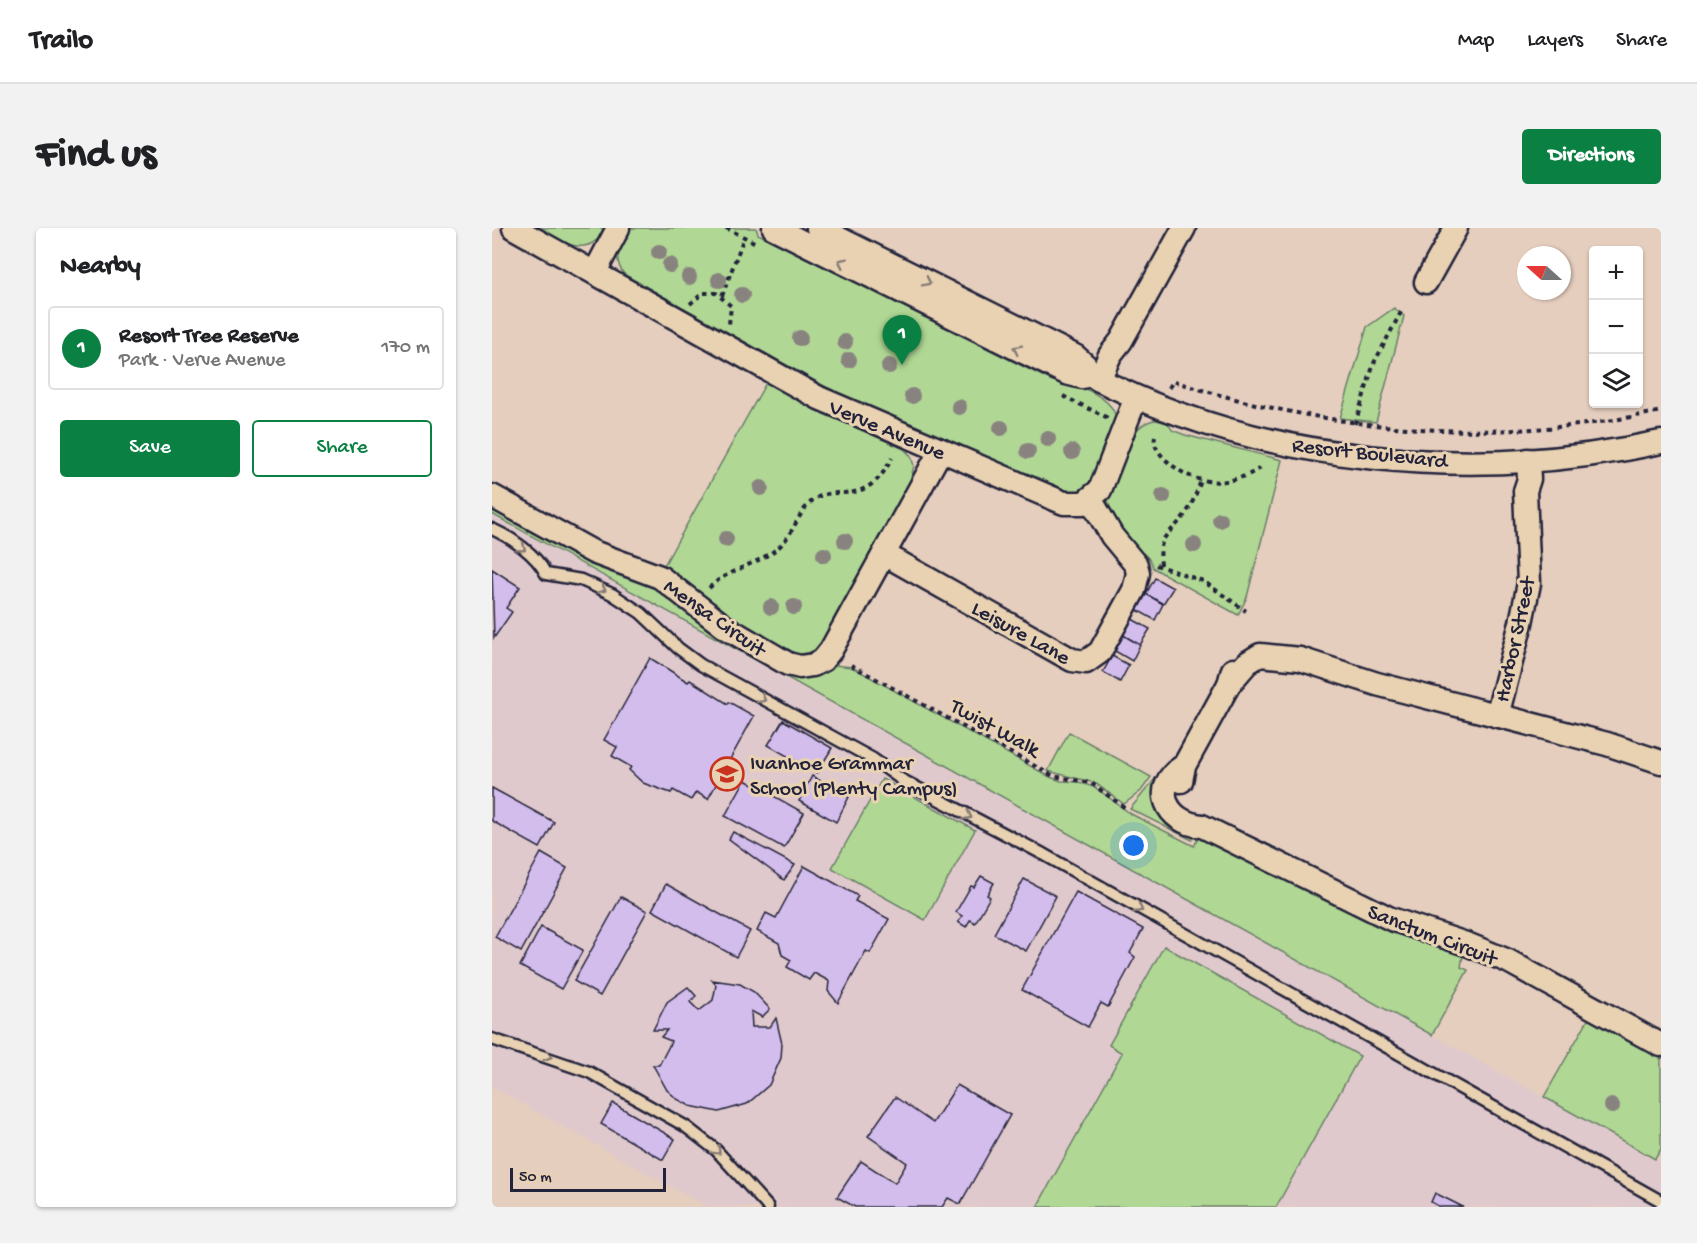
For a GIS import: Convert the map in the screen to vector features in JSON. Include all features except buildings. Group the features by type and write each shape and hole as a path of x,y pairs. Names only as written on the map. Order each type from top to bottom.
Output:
{"street":[{"path":"514,228 595,272 618,228"},
{"name":"Resort Boulevard","path":"774,228 1045,352 1082,361 1099,380 1136,397 1228,429 1323,450 1403,459 1523,461 1612,451 1661,442"},
{"name":"Resort Boulevard","path":"818,228 1045,352"},
{"path":"1099,380 1122,350 1121,341 1184,228"},
{"path":"1426,282 1456,228"},
{"name":"Verve Avenue","path":"595,272 819,398 1065,503 1078,505 1091,500"},
{"path":"1134,563 1112,536 1091,500 1104,482 1136,397"},
{"name":"Mensa Circuit","path":"492,496 593,552 660,577 730,630 794,666 813,665 828,653 941,450"},
{"name":"Harbor Street","path":"1497,716 1529,583 1525,491 1528,479 1523,461"},
{"name":"Leisure Lane","path":"884,554 1079,662 1093,659 1098,654 1126,605 1137,582 1134,563"},
{"name":"Sanctum Circuit","path":"1661,762 1607,744 1359,679 1300,659 1285,648 1260,645 1239,659 1234,666 1229,684 1184,766 1170,779 1165,796 1176,818 1183,823 1202,826 1391,919 1509,961 1661,1045"}],"lane":[{"path":"492,529 518,544 534,557 546,574 581,580 629,605 678,648 734,684 1661,1202"},
{"path":"492,1039 589,1072 685,1126 716,1150 768,1207"}],"path":[{"path":"722,296 732,276 737,252 744,237"},
{"path":"690,305 703,292 722,296 731,306 728,327"},
{"path":"1355,424 1374,363 1401,312"},
{"path":"1173,381 1270,408 1355,424 1431,431 1494,431 1573,426 1661,411"},
{"path":"1155,436 1155,445 1164,457 1184,474 1202,481 1214,483 1240,479 1262,467"},
{"path":"709,588 722,576 749,566 778,548 804,510 816,499 828,493 864,490 882,474 892,458"},
{"path":"1161,565 1160,543 1188,510 1202,481"},
{"path":"1134,563 1161,565 1203,581 1246,611"},
{"name":"Twist Walk","path":"851,665 1053,776 1091,783 1125,808"}],"shaded area":[{"name":"Ivanhoe Grammar School (Plenty Campus)","path":"492,514 1661,1162 1661,1207 708,1207 492,1087"}],"green space":[{"path":"537,228 607,228 591,244 574,246"},
{"path":"629,228 756,228 758,234 1052,381 1061,378 1094,393 1109,404 1116,419 1093,482 1079,492 1064,491 851,401 625,275 618,263 618,252"},
{"path":"1394,308 1404,316 1376,422 1340,418 1367,327"},
{"path":"767,381 829,415 904,449 911,456 914,466 909,485 825,638 814,650 804,656 787,653 750,633 662,569"},
{"path":"1156,420 1168,423 1172,430 1185,435 1282,460 1247,597 1238,615 1153,568 1145,555 1127,542 1114,521 1108,498 1124,452 1137,430 1145,423"},
{"path":"492,509 586,561 644,578 802,678 818,676 834,665 852,667 1050,777 1061,781 1079,782 1096,788 1131,814 1194,846 1199,837 1376,925 1463,955 1461,967 1468,970 1432,1035 492,514"},
{"path":"1069,732 1151,777 1141,791 1124,804 1095,783 1048,771"},
{"path":"882,779 975,830 925,920 832,868"},
{"path":"1155,779 1161,783 1195,835 1192,840 1130,809"},
{"path":"1164,946 1360,1056 1276,1207 1037,1207 1122,1053 1109,1045"},
{"path":"1589,1018 1661,1058 1661,1149 1655,1159 1544,1097"}],"place":[{"name":"Resort Tree Reserve","path":"902,365"},
{"name":"Ivanhoe Grammar School (Plenty Campus)","path":"727,774"}]}
